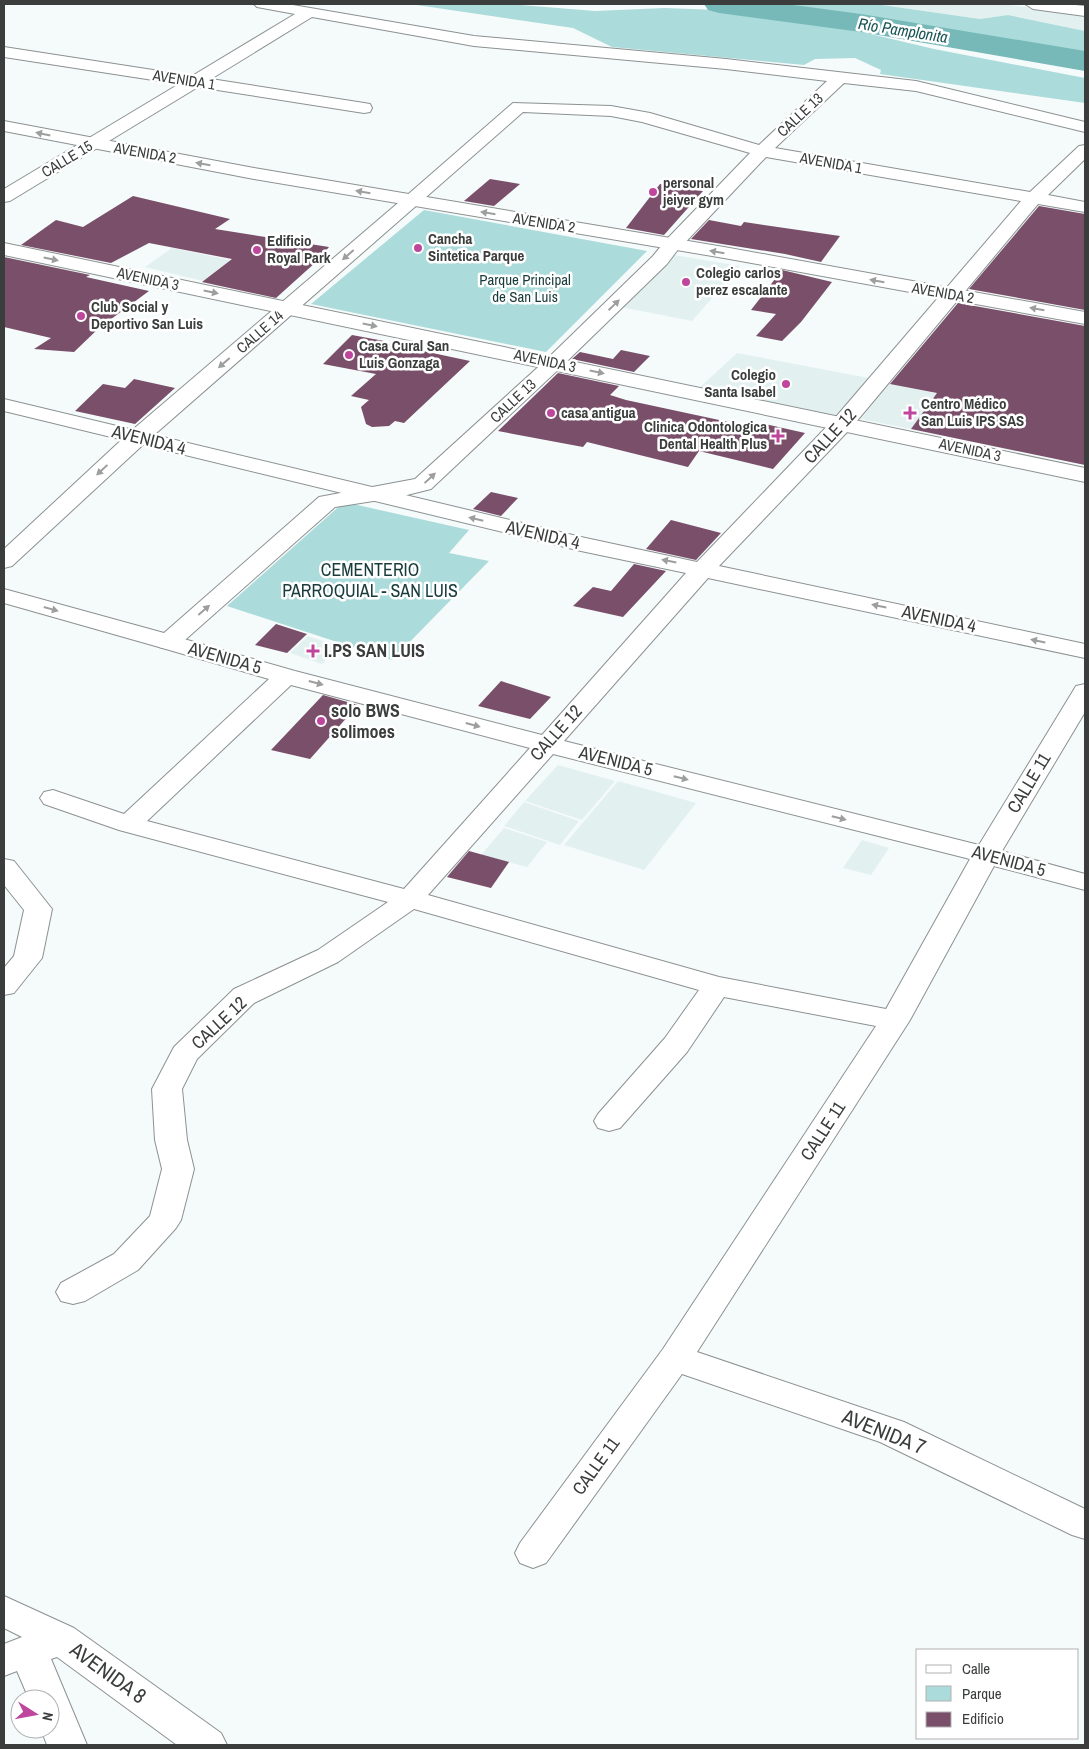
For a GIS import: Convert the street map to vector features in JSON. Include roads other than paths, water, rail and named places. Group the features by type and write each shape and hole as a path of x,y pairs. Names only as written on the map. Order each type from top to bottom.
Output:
{"street":[{"path":"262,4 474,41 842,76 916,86 1085,127"},
{"path":"1033,4 1085,11"},
{"name":"CALLE 15","path":"4,197 310,12"},
{"name":"AVENIDA 1","path":"4,52 364,108"},
{"name":"CALLE 13","path":"168,642 327,502 345,497 402,491 423,484 554,363 660,260 762,151 842,76"},
{"name":"AVENIDA 1","path":"519,107 611,111 636,116 762,151 1085,207"},
{"name":"CALLE 14","path":"4,561 138,437 519,107"},
{"name":"AVENIDA 2","path":"4,126 92,144 411,201 673,244 1085,318"},
{"name":"CALLE 12","path":"73,1292 126,1262 165,1220 178,1169 171,1140 166,1089 186,1054 244,996 328,956 410,899 703,569 843,423 954,295 1034,198 1085,150"},
{"name":"AVENIDA 3","path":"4,249 1085,475"},
{"name":"AVENIDA 4","path":"4,405 367,494 582,544 1085,651"},
{"name":"AVENIDA 5","path":"4,596 286,676 1085,882"},
{"path":"128,824 286,676"},
{"name":"CALLE 11","path":"533,1553 675,1358 895,1020 986,855 1085,691"},
{"path":"53,798 128,824 410,899 717,986 895,1020"},
{"path":"4,867 38,909 28,958 4,986"},
{"path":"610,1122 676,1045 717,986"},
{"name":"AVENIDA 7","path":"675,1358 892,1432 1085,1525"},
{"name":"AVENIDA 8","path":"4,1611 31,1650 207,1745"},
{"path":"31,1650 45,1689"},
{"path":"60,1729 67,1745"}],"waterway":[{"name":"Río Pamplonita","path":"719,4 861,23 1085,61"}],"place":[{"name":"personal jeiyer gym","path":"653,192"},
{"name":"Cancha Sintetica Parque","path":"418,248"},
{"name":"Edificio Royal Park","path":"257,250"},
{"name":"Colegio carlos perez escalante","path":"686,282"},
{"name":"Club Social y Deportivo San Luis","path":"81,316"},
{"name":"Casa Cural San Luis Gonzaga","path":"349,355"},
{"name":"Colegio Santa Isabel","path":"786,384"},
{"name":"casa antigua","path":"551,413"},
{"name":"Centro Médico San Luis IPS SAS","path":"910,413"},
{"name":"Clinica Odontologica Dental Health Plus","path":"778,436"},
{"name":"I.PS SAN LUIS","path":"313,651"},
{"name":"solo BWS solimoes","path":"321,721"}],"park label":[{"name":"Parque Principal de San Luis","path":"525,288"},
{"name":"CEMENTERIO PARROQUIAL - SAN LUIS","path":"370,580"}]}
